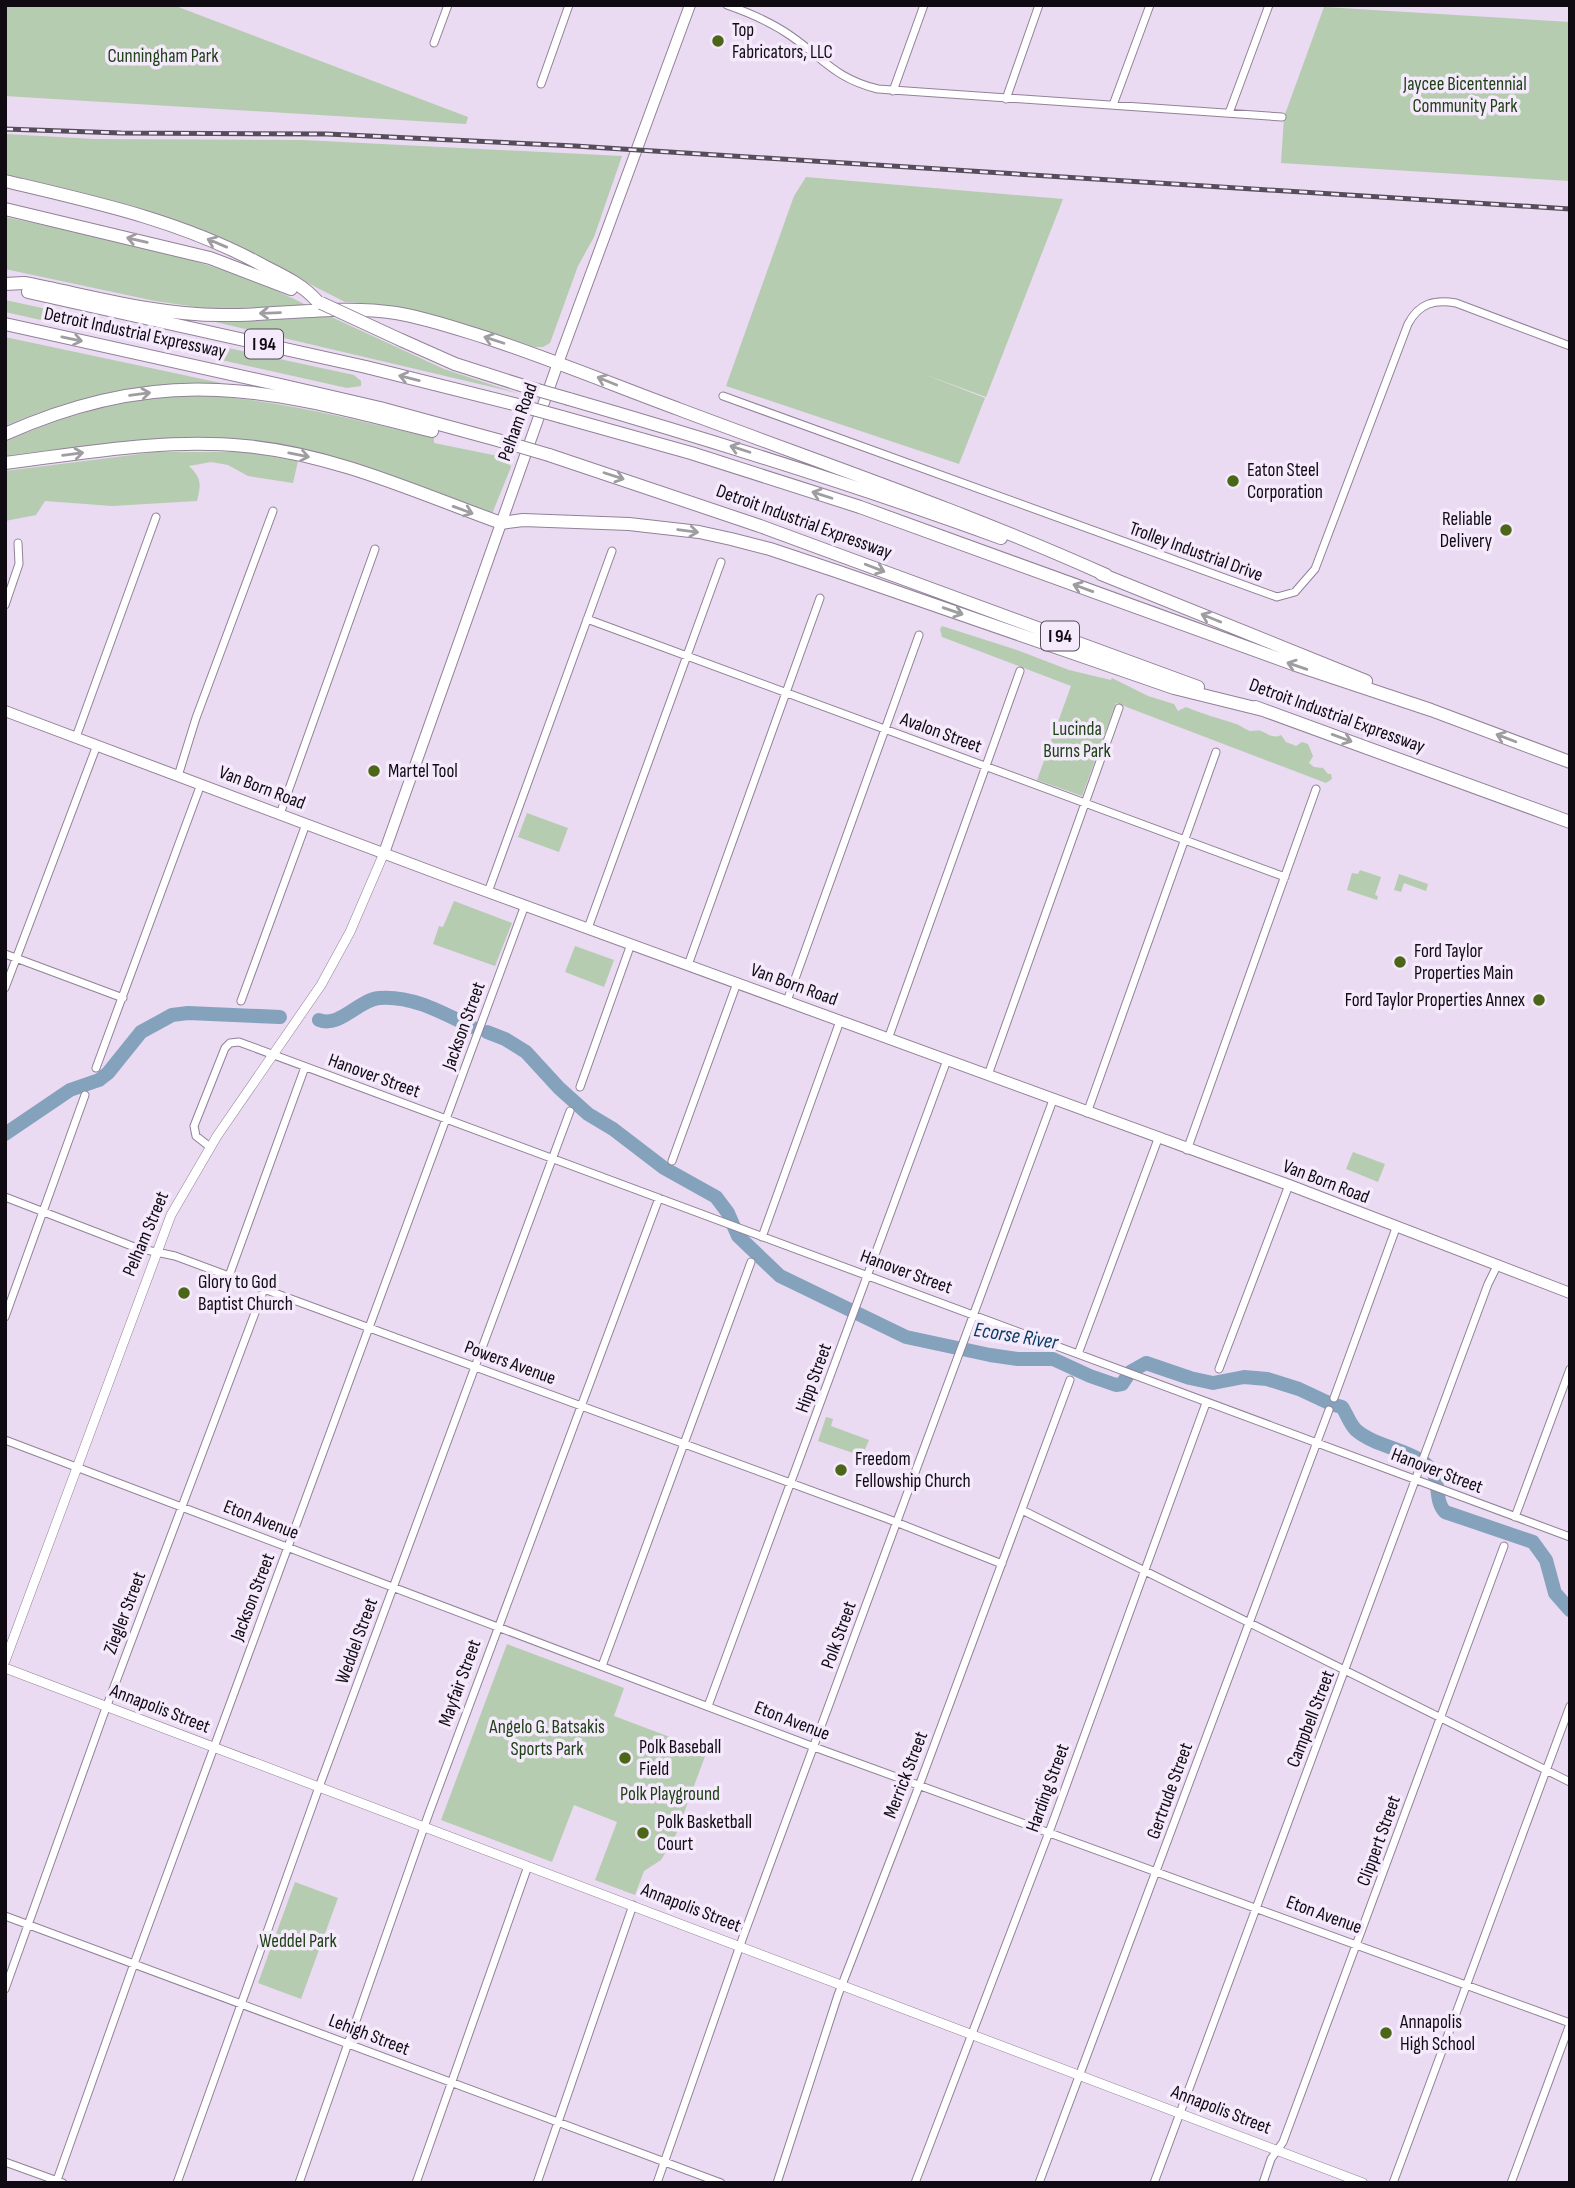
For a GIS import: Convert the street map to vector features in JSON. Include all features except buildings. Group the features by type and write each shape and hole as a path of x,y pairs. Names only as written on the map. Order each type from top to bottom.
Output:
{"highway":[{"path":"5,181 120,209 185,229 256,261 306,289 319,302"},
{"path":"5,209 210,258 248,271 442,359 817,474 1106,575"},
{"path":"5,286 24,283 182,313 219,315 367,310 441,323 543,356 964,514 1431,710"},
{"name":"Detroit Industrial Expressway","path":"5,286 353,364 522,406 691,453 860,507 1296,666 1431,710 1570,762"},
{"name":"Detroit Industrial Expressway","path":"5,324 299,389 549,456 760,526 1570,822"},
{"path":"5,434 57,412 111,399 167,391 217,390 286,398 446,434 495,440"},
{"path":"5,463 151,445 212,443 246,446 310,457 355,470 501,523 523,520 629,524 731,539 816,565 1174,688 1263,710"}],"main road":[{"name":"Pelham Road","path":"384,853 558,363 690,5"},
{"name":"Van Born Road","path":"5,711 488,892 1187,1150 1289,1185 1570,1293"}],"street":[{"path":"434,43 448,5"},
{"path":"541,83 569,5"},
{"path":"727,5 778,27 829,68 849,80 893,91 1282,117"},
{"path":"893,91 924,5"},
{"path":"1006,99 1039,5"},
{"path":"1113,105 1150,5"},
{"path":"1229,113 1269,5"},
{"name":"Trolley Industrial Drive","path":"723,396 1276,597 1295,592 1315,569 1408,324 1423,306 1437,301 1456,303 1570,346"},
{"path":"178,776 196,719 273,511"},
{"path":"76,737 156,517"},
{"path":"5,605 19,564 18,543"},
{"path":"280,814 375,549"},
{"path":"488,892 612,551"},
{"path":"588,928 721,562"},
{"path":"688,965 820,598"},
{"name":"Avalon Street","path":"587,619 1285,877"},
{"path":"787,1001 919,635"},
{"path":"888,1039 1020,671"},
{"path":"988,1076 1119,708"},
{"path":"5,988 97,745"},
{"path":"1087,1112 1216,752"},
{"path":"96,1068 201,784"},
{"path":"1187,1150 1316,789"},
{"path":"241,1001 306,824"},
{"name":"Pelham Street","path":"5,1661 156,1252 183,1193 210,1147 321,985 363,904 384,853"},
{"name":"Jackson Street","path":"59,2182 134,1963 525,905"},
{"path":"580,1087 631,944"},
{"path":"5,954 122,998"},
{"path":"671,1161 737,983"},
{"path":"762,1237 840,1021"},
{"name":"Hanover Street","path":"210,1147 196,1136 194,1126 225,1048 230,1043 239,1042 1570,1537"},
{"name":"Hipp Street","path":"708,1706 947,1060"},
{"path":"229,1276 305,1067"},
{"path":"5,1317 85,1096"},
{"name":"Polk Street","path":"657,2183 740,1945 1053,1100"},
{"name":"Weddel Street","path":"177,2183 319,1787 477,1368 570,1111"},
{"path":"1078,1354 1158,1139"},
{"path":"1219,1369 1289,1185"},
{"name":"Powers Avenue","path":"5,1197 137,1248 229,1276 1002,1564"},
{"name":"Mayfair Street","path":"299,2183 424,1827 659,1198"},
{"path":"1334,1398 1396,1228"},
{"path":"602,1666 751,1262"},
{"name":"Campbell Street","path":"1154,2183 1488,1284 1497,1266"},
{"name":"Ziegler Street","path":"5,1989 107,1707 264,1289"},
{"path":"1515,1517 1570,1370"},
{"name":"Merrick Street","path":"777,2183 842,1985 1070,1380"},
{"name":"Harding Street","path":"915,2183 1146,1571 1206,1403"},
{"name":"Gertrude Street","path":"1039,2183 1329,1410"},
{"name":"Eton Avenue","path":"5,1440 814,1747 1358,1944 1570,2024"},
{"path":"1022,1510 1570,1782"},
{"name":"Clippert Street","path":"1263,2183 1283,2142 1358,1944 1504,1546"},
{"name":"Annapolis Street","path":"5,1668 1363,2183"},
{"path":"1393,2183 1570,1706"},
{"path":"416,2183 528,1866"},
{"path":"537,2183 633,1905"},
{"name":"Lehigh Street","path":"5,1916 721,2183"},
{"path":"1511,2183 1570,2024"},
{"path":"5,2162 59,2182"}],"green space":[{"name":"Cunningham Park","path":"5,5 173,5 468,117 466,124 5,96"},
{"name":"Jaycee Bicentennial Community Park","path":"1324,7 1570,22 1570,181 1281,163 1284,117"},
{"path":"5,134 95,139 303,140 622,156 594,237 578,266 550,343 535,347 430,314 375,304 345,302 218,237 172,219 129,205 5,174"},
{"path":"806,177 1063,199 986,397 921,373 985,398 959,464 726,386 794,196"},
{"path":"5,217 198,262 272,289 308,306 210,309 155,301 5,269"},
{"path":"5,300 354,375 361,381 361,386 347,388 5,312"},
{"path":"325,314 444,369 517,393 211,321"},
{"path":"5,337 221,383 159,386 113,392 58,406 5,426"},
{"path":"193,395 254,400 344,417 434,438 434,443 508,458 511,467 492,514 367,469 251,441 193,437 5,457 5,442 75,415 119,404"},
{"path":"156,452 247,452 298,461 293,483 248,476 228,465 211,462 189,466 199,482 197,501 112,506 45,501 36,515 5,521 5,471"},
{"name":"Lucinda Burns Park","path":"942,626 1069,670 1111,680 1112,678 1148,696 1174,704 1178,711 1186,707 1250,731 1281,735 1286,742 1296,746 1302,742 1308,744 1313,756 1309,763 1323,768 1331,774 1332,779 1326,783 1116,703 1082,796 1037,780 1071,686 942,637"},
{"path":"527,813 568,828 559,852 518,837"},
{"path":"1360,870 1381,877 1375,895 1378,896 1377,900 1347,890 1352,873 1358,874"},
{"path":"1399,874 1428,884 1426,891 1404,883 1401,892 1394,890"},
{"path":"454,901 512,923 495,966 433,944 439,926 443,927"},
{"path":"575,946 614,960 604,987 565,972"},
{"path":"1353,1152 1385,1164 1378,1182 1346,1169"},
{"path":"826,1417 833,1419 831,1426 869,1440 862,1456 818,1441"},
{"name":"Angelo G. Batsakis Sports Park","path":"507,1644 624,1688 614,1716 707,1751 675,1837 661,1860 644,1871 635,1895 595,1880 617,1822 574,1805 552,1862 441,1820"},
{"name":"Weddel Park","path":"295,1882 338,1898 301,1999 258,1983"}],"waterway":[{"name":"Ecorse River","path":"319,1020 334,1020 371,1000 391,998 427,1006 472,1027"},
{"name":"Ecorse River","path":"5,1134 70,1090 99,1080 108,1073 141,1032 172,1015 188,1013 280,1017"},
{"name":"Ecorse River","path":"487,1032 526,1052 559,1088 588,1114 613,1129 664,1168 716,1197 728,1213 738,1236 780,1276 906,1337 990,1355 1018,1359 1053,1359 1116,1385 1122,1384 1130,1372 1146,1363 1213,1383 1244,1377 1267,1379 1342,1407 1356,1430 1364,1436 1414,1456 1429,1467 1445,1512 1533,1542 1546,1560 1555,1593 1570,1610"}],"railway":[{"path":"5,129 121,133 327,134 575,146 1570,209"}],"place":[{"name":"Top Fabricators, LLC","path":"718,41"},
{"name":"Eaton Steel Corporation","path":"1233,481"},
{"name":"Reliable Delivery","path":"1506,530"},
{"name":"Martel Tool","path":"374,771"},
{"name":"Ford Taylor Properties Main","path":"1400,962"},
{"name":"Ford Taylor Properties Annex","path":"1539,1000"},
{"name":"Glory to God Baptist Church","path":"184,1293"},
{"name":"Freedom Fellowship Church","path":"841,1470"},
{"name":"Polk Baseball Field","path":"625,1758"},
{"name":"Polk Basketball Court","path":"643,1833"},
{"name":"Annapolis High School","path":"1386,2033"}],"park label":[{"name":"Polk Playground","path":"670,1794"}]}
